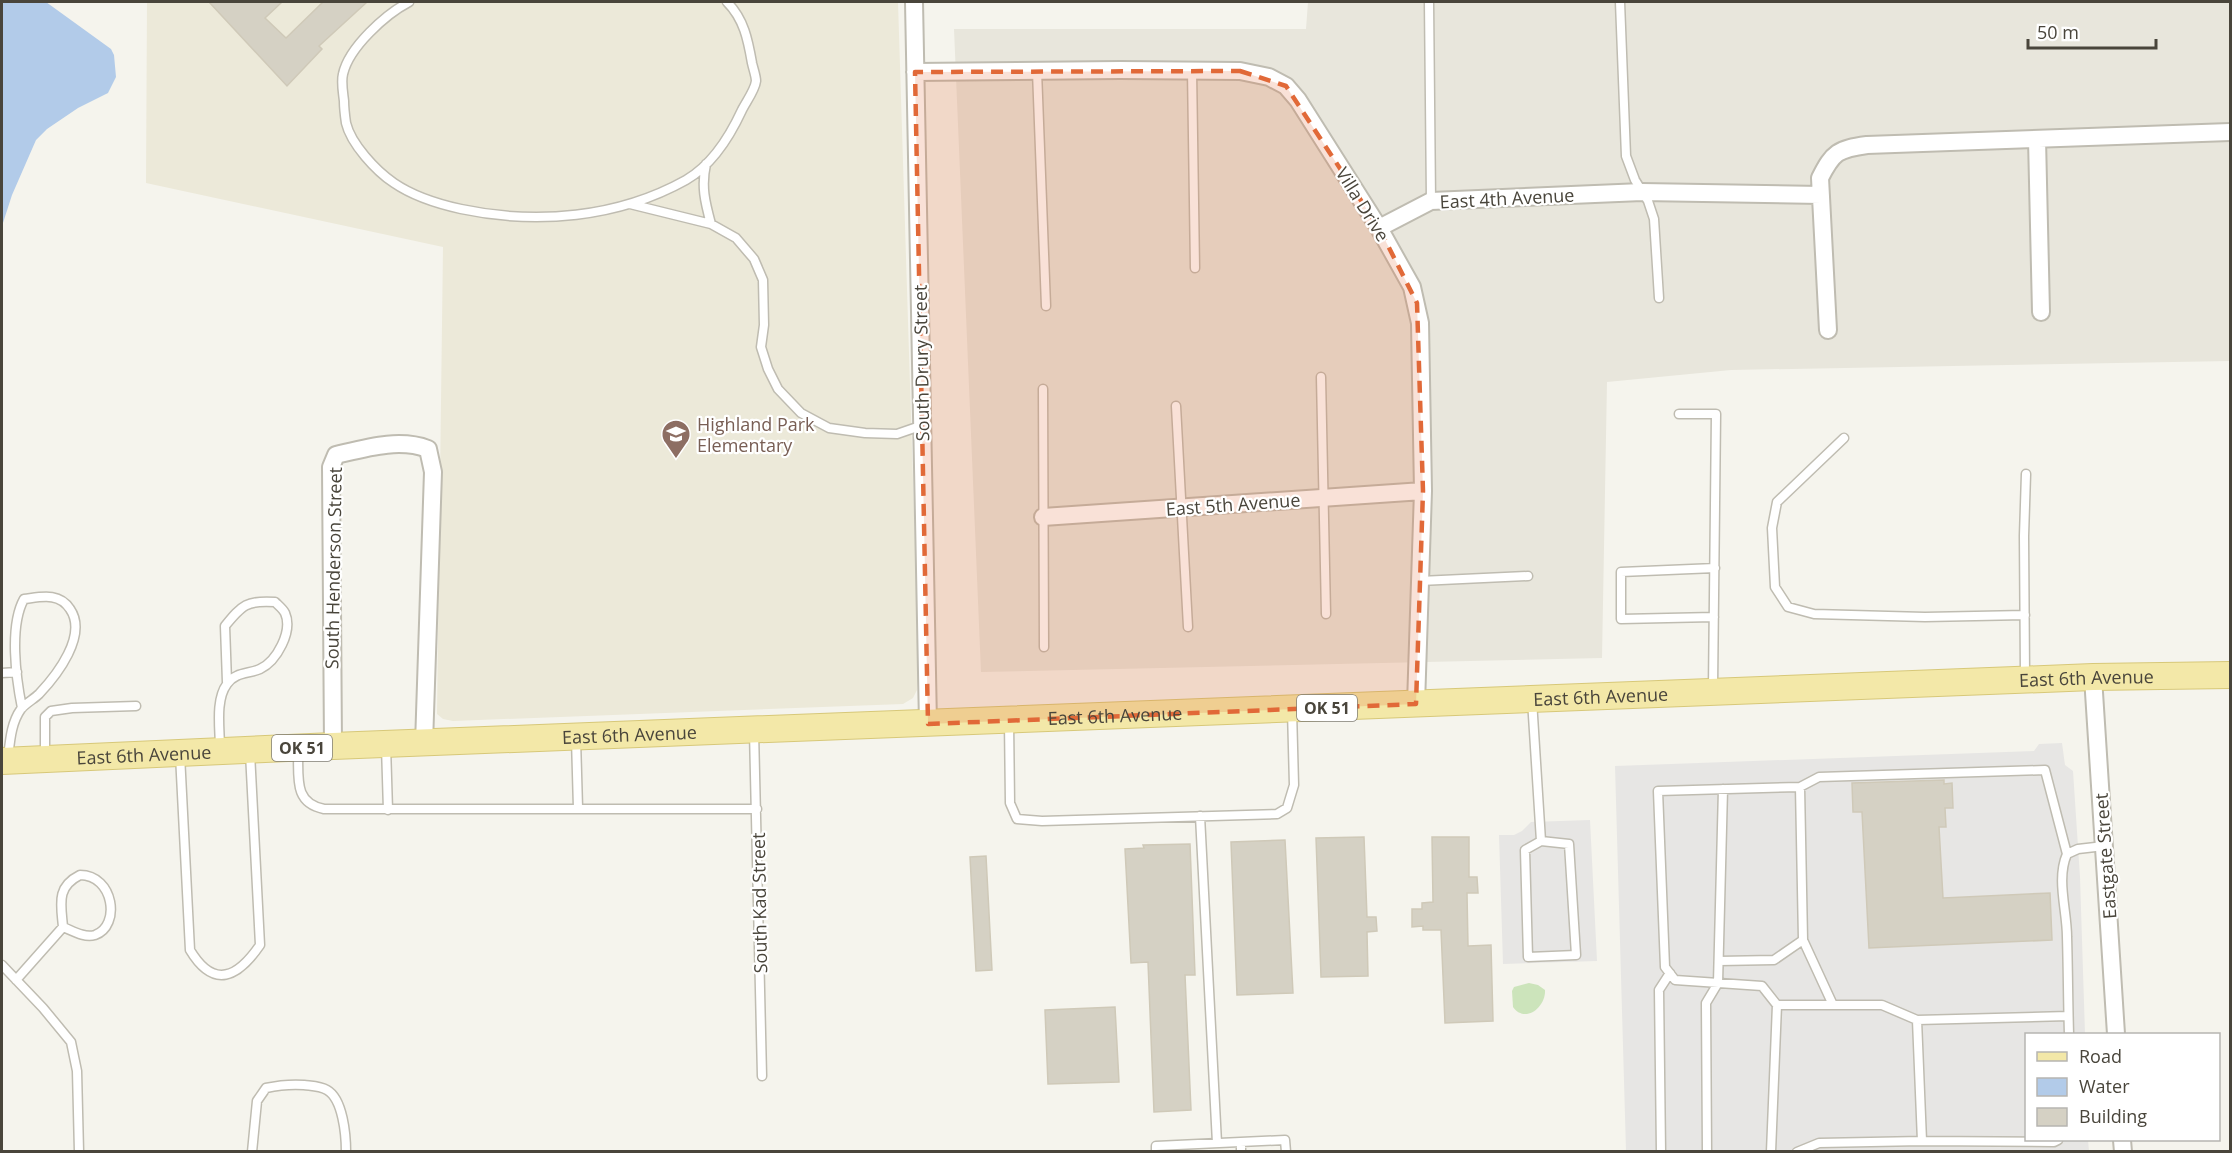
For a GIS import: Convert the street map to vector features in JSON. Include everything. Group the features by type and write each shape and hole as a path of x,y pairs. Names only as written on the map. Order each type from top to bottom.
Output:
{"main road":[{"name":"East 6th Avenue","path":"5,761 333,746 386,746 2093,677 2230,675"}],"street":[{"name":"South Drury Street","path":"914,2 928,724"},
{"name":"Villa Drive","path":"915,72 1240,71 1269,77 1286,86 1298,100 1412,287 1420,323 1423,490 1416,704"},
{"path":"1828,330 1820,178 1829,159 1845,148 1867,145 2230,132"},
{"path":"2037,139 2041,312"},
{"name":"East 4th Avenue","path":"1378,228 1431,201 1642,192 1821,195"},
{"name":"South Henderson Street","path":"333,746 331,467 336,455 382,445 417,445 428,449 433,472 424,744"},
{"name":"East 5th Avenue","path":"1043,517 1423,490"},
{"name":"Eastgate Street","path":"2093,677 2116,1033"}],"lane":[{"path":"409,2 400,6 361,41 343,73 342,90 346,126 366,158 393,183 420,196 446,205 491,215 536,217 588,214 630,204 687,179 706,164 731,133 756,81 746,31 735,9 727,2"},
{"path":"1429,2 1431,201"},
{"path":"1620,2 1626,156 1654,219 1659,298"},
{"path":"1037,70 1046,306"},
{"path":"1192,70 1195,268"},
{"path":"706,164 703,194 711,224"},
{"path":"630,204 711,224 736,238 754,259 763,280 762,346 768,369 778,389 801,413 829,428 865,434 897,434 923,425"},
{"path":"1321,377 1326,614"},
{"path":"1043,389 1044,646"},
{"path":"1176,406 1188,627"},
{"path":"1679,414 1716,414 1713,692"},
{"path":"1844,438 1777,502 1772,528 1775,586 1788,607 1814,614 1925,617 2025,615"},
{"path":"2025,680 2026,474"},
{"path":"1714,568 1621,572 1621,619 1714,617"},
{"path":"1420,580 1528,576"},
{"path":"5,761 11,733 22,708 39,694 71,651 76,630 74,615 67,604 59,598 46,596 24,599 18,609 17,672 22,708"},
{"path":"220,752 221,696 227,682 225,626 241,606 261,601 275,602 285,613 287,631 280,651 261,669 241,673 227,682"},
{"path":"2,673 17,672"},
{"path":"1532,700 1541,841"},
{"path":"45,760 45,717 51,711 136,706"},
{"path":"1009,720 1010,803 1017,819 1042,821 1277,814 1287,808 1294,785 1292,709"},
{"name":"South Kad Street","path":"754,730 762,1076"},
{"path":"576,738 578,808"},
{"path":"386,746 388,810"},
{"path":"298,748 300,791 304,800 312,806 324,809 757,809"},
{"path":"180,754 190,951 199,966 217,974 233,973 249,961 260,945 250,751"},
{"path":"1771,1152 1777,1005 1762,986 1675,980 1665,967 1658,791 1800,787 1819,777 2045,770 2067,854"},
{"path":"1800,787 1803,940 1833,1005"},
{"path":"1707,1152 1706,1003 1718,983 1723,789"},
{"path":"1200,816 1217,1143"},
{"path":"1541,841 1569,844 1576,955 1528,957 1525,850 1541,841"},
{"path":"2069,1033 2063,862 2067,854 2078,849 2104,846"},
{"path":"16,980 63,927 61,899 70,880 80,875 91,875 100,880 110,900 111,914 104,928 95,935 83,936 63,927"},
{"path":"1719,961 1774,960 1803,940"},
{"path":"2,965 71,1042 77,1071 79,1152"},
{"path":"1661,1152 1659,990 1670,973"},
{"path":"1777,1005 1882,1005 1917,1020 2068,1016"},
{"path":"1917,1020 1922,1141"},
{"path":"252,1152 257,1101 266,1088 285,1083 319,1087 329,1091 339,1107 345,1133 346,1152"},
{"path":"1156,1152 1156,1146 1198,1148 1217,1143 1241,1147 1286,1140 1286,1152"},
{"path":"1797,1152 1819,1143 2056,1141"}],"highlighted area":[{"path":"1240,71 1286,86 1379,228 1417,303 1423,491 1416,704 928,724 915,72"}],"shaded area":[{"name":"Highland Park Elementary","path":"147,2 898,2 919,672 917,690 913,698 903,704 453,721 443,719 437,714 443,247 146,183"},
{"path":"1308,2 2230,2 2230,361 1731,370 1607,382 1602,658 981,672 954,29 1306,29"},
{"path":"2062,743 2065,765 2073,771 2080,877 2085,1033 2025,1033 2025,1141 2088,1141 2089,1151 1626,1151 1615,766 2034,751 2039,744"},
{"path":"1590,820 1597,961 1503,964 1499,835 1514,835 1531,822"}],"green space":[{"path":"1529,983 1545,990 1544,996 1534,1011 1523,1014 1513,1007 1512,991 1514,987"}],"water":[{"path":"2,2 46,2 111,49 114,55 116,77 108,93 78,108 47,129 36,140 12,195 2,226"}],"building":[{"path":"209,2 282,2 265,18 286,38 323,2 367,2 319,46 322,49 287,86"},
{"path":"1944,780 1944,784 1952,783 1953,808 1945,808 1946,827 1939,827 1943,898 2050,893 2052,940 1869,948 1862,812 1853,812 1852,783"},
{"path":"1364,837 1367,917 1376,917 1377,931 1367,932 1368,976 1321,977 1316,838"},
{"path":"1432,837 1469,837 1469,877 1477,877 1478,893 1467,893 1468,946 1491,945 1493,1021 1445,1023 1441,930 1423,930 1423,926 1412,927 1412,909 1422,909 1422,903 1433,902"},
{"path":"1285,840 1293,993 1237,995 1231,842"},
{"path":"1190,844 1195,975 1185,975 1191,1110 1154,1112 1148,962 1131,963 1125,849 1144,848 1143,845"},
{"path":"986,856 992,970 976,971 970,857"},
{"path":"1115,1007 1119,1082 1048,1084 1045,1010"}],"place":[{"name":"Highland Park Elementary","path":"676,460"}]}
